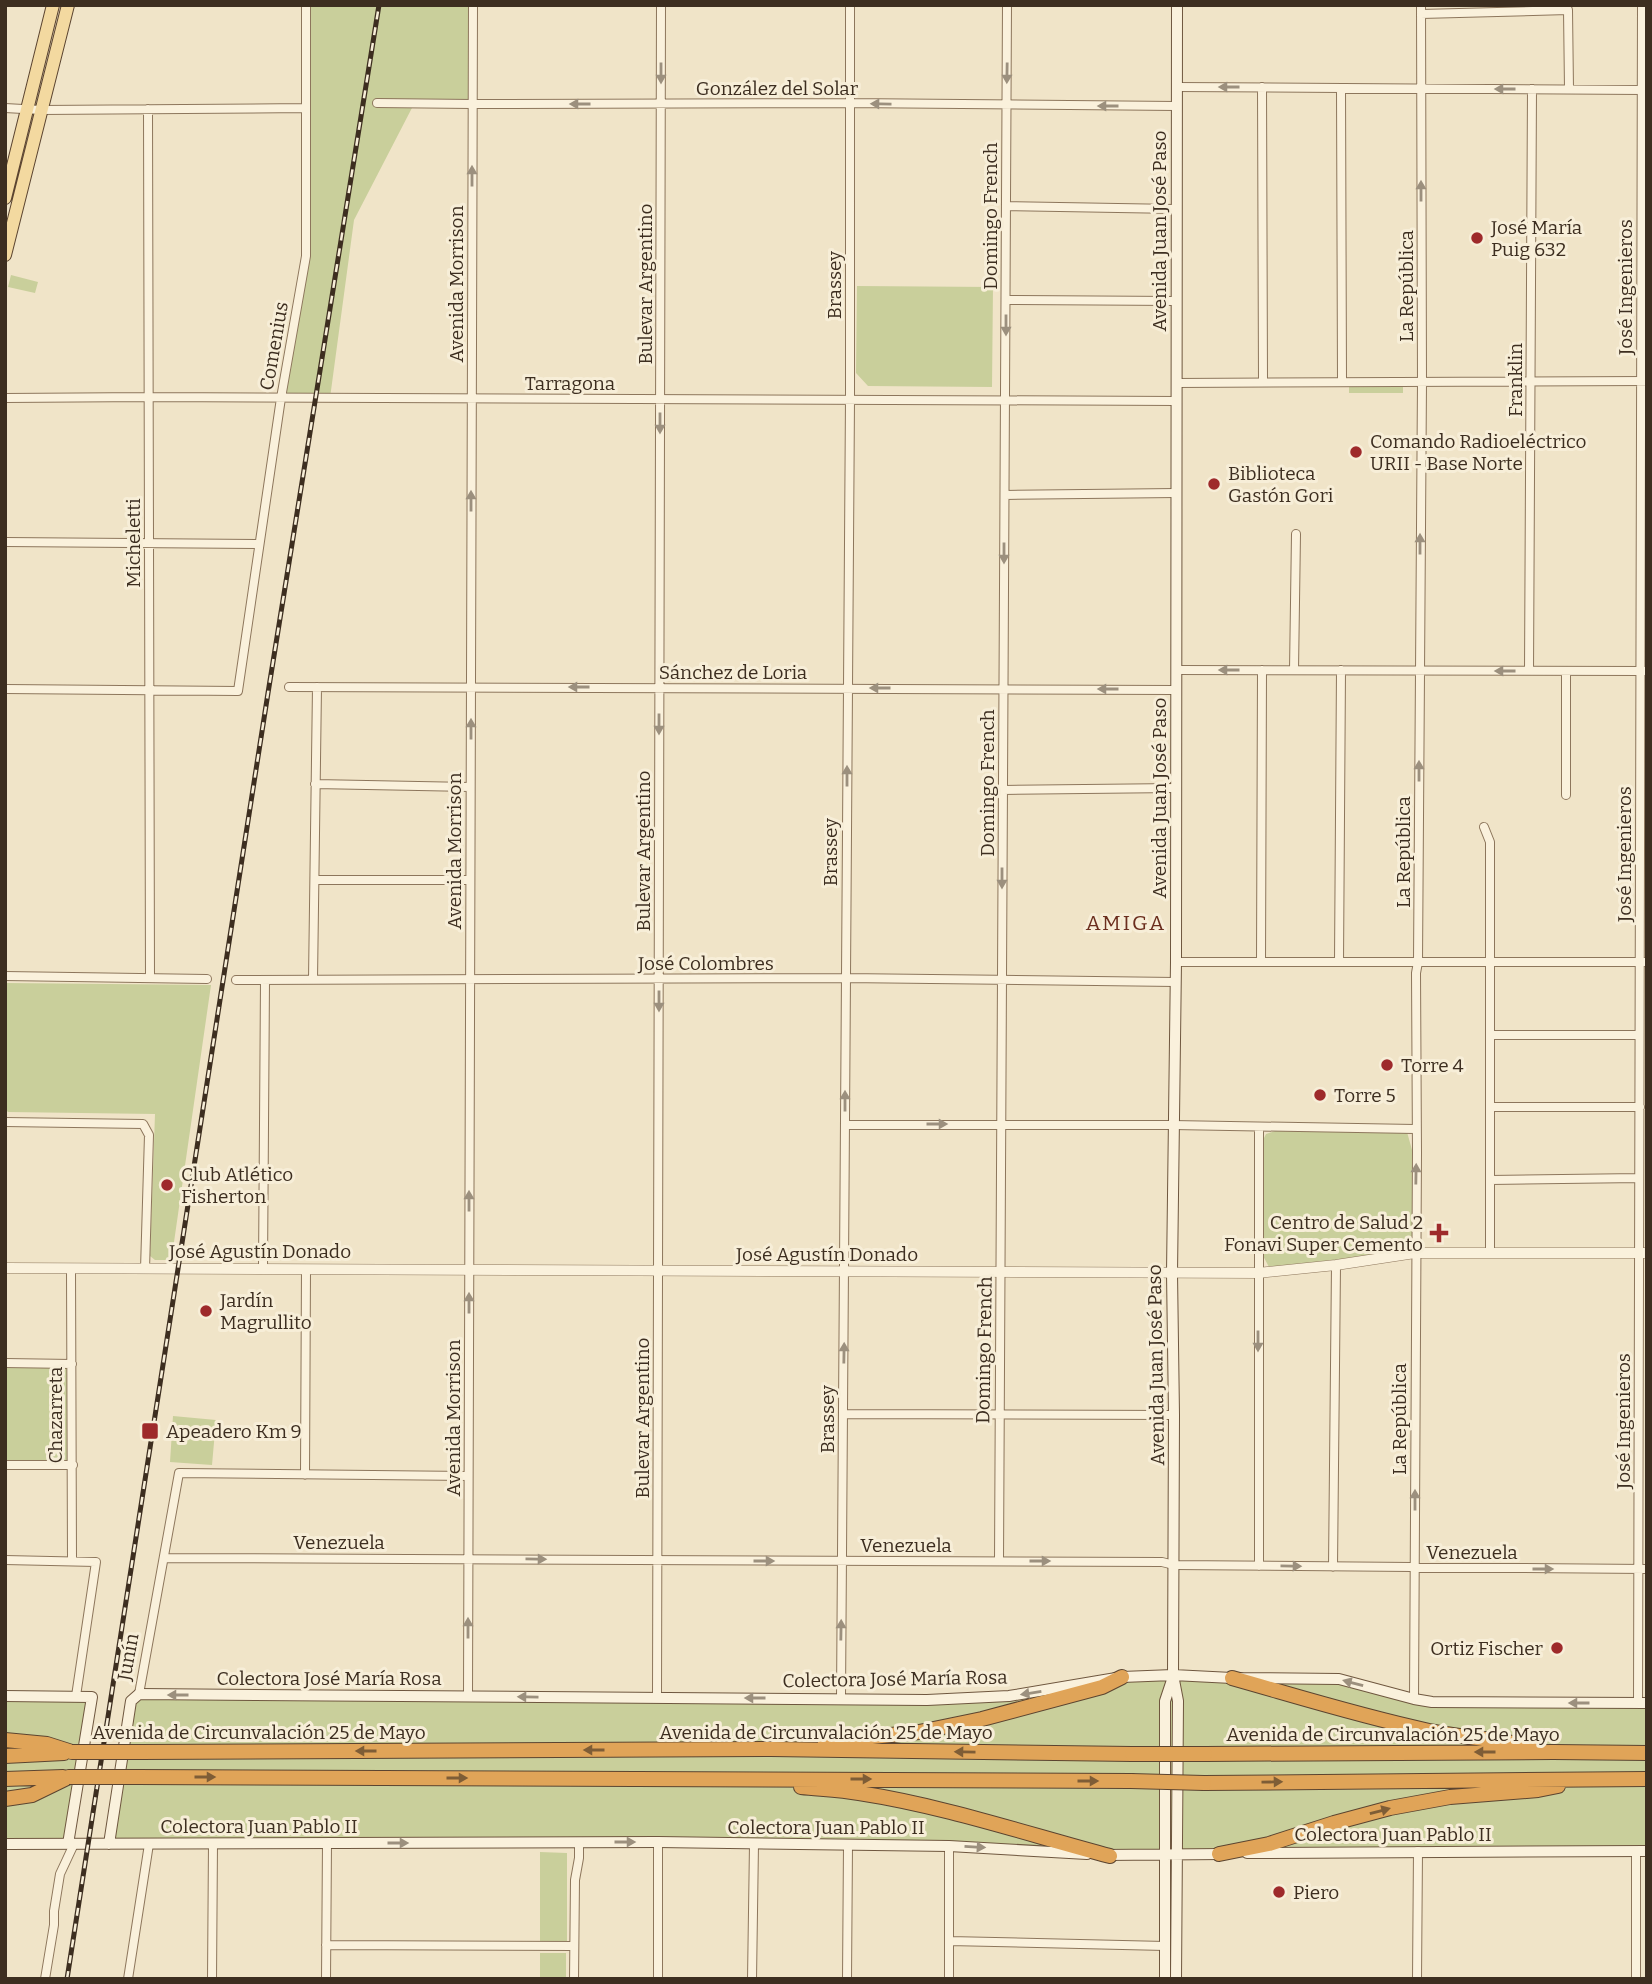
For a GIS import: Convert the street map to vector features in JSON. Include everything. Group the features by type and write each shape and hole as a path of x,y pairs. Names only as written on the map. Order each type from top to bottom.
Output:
{"highway":[{"path":"771,1749 919,1732 1101,1687 1122,1677"},
{"path":"1232,1678 1424,1730 1462,1737 1506,1740 1553,1752"},
{"path":"5,1740 47,1744 72,1752"},
{"name":"Avenida de Circunvalación 25 de Mayo","path":"5,1756 72,1752 771,1749 1132,1754 1647,1754"},
{"path":"5,1799 32,1795 69,1777"},
{"path":"719,1778 871,1796 977,1819 1110,1856"},
{"path":"5,1779 719,1778 1204,1783 1647,1779"},
{"path":"1219,1854 1269,1844 1390,1808 1450,1797 1538,1790 1594,1779"}],"main road":[{"path":"5,198 53,5"},
{"path":"6,249 68,5"},
{"name":"Avenida Juan José Paso","path":"1177,5 1176,962 1172,1273 1173,1675 1178,1701 1177,1979"},
{"name":"Avenida Juan José Paso","path":"1165,1979 1165,1701 1173,1675"},
{"name":"Colectora José María Rosa","path":"139,1695 927,1700 988,1698 1040,1692 1122,1677 1173,1675 1339,1679 1432,1702 1643,1703"},
{"name":"Junín","path":"109,1844 131,1701 139,1695"},
{"path":"5,1696 92,1697 71,1844"},
{"name":"Colectora Juan Pablo II","path":"5,1844 658,1842 949,1846 1110,1856 1418,1851 1642,1851"}],"street":[{"name":"Comenius","path":"149,690 238,691 281,398 306,257 306,5"},
{"name":"Avenida Morrison","path":"468,1696 473,5"},
{"name":"Bulevar Argentino","path":"657,1698 661,5"},
{"name":"Brassey","path":"841,1698 850,5"},
{"name":"Domingo French","path":"999,1561 1007,5"},
{"name":"José Ingenieros","path":"1642,5 1644,671 1639,1178 1643,1253 1643,1703"},
{"path":"1421,10 1568,8 1569,89"},
{"name":"La República","path":"1414,1699 1415,1129 1422,382 1421,10"},
{"path":"1176,87 1644,90"},
{"path":"1262,87 1263,382"},
{"path":"1341,88 1342,382"},
{"name":"Franklin","path":"1529,671 1532,89"},
{"name":"González del Solar","path":"377,103 1176,106"},
{"path":"5,108 41,110 306,107"},
{"name":"Micheletti","path":"148,109 150,978"},
{"path":"1006,206 1176,209"},
{"path":"1006,300 1176,301"},
{"path":"1176,383 1644,381"},
{"name":"Tarragona","path":"5,398 1177,401"},
{"path":"1004,495 1177,493"},
{"path":"1294,670 1296,534"},
{"path":"5,542 259,544"},
{"path":"1176,670 1644,671"},
{"path":"1261,962 1262,670"},
{"path":"1339,962 1341,670"},
{"path":"1566,671 1566,795"},
{"name":"Sánchez de Loria","path":"289,687 1176,690"},
{"path":"313,980 317,687"},
{"path":"5,689 149,690"},
{"path":"315,784 470,787"},
{"path":"1003,790 1176,788"},
{"path":"1484,827 1490,842 1490,1253"},
{"path":"315,880 470,880"},
{"path":"1176,962 1643,962"},
{"path":"5,976 207,979"},
{"name":"José Colombres","path":"236,980 845,978 1175,982"},
{"path":"263,1269 264,981"},
{"path":"1490,1035 1639,1035"},
{"path":"1490,1107 1640,1107"},
{"path":"5,1122 143,1124 149,1135 145,1269"},
{"path":"845,1125 1173,1125 1415,1129"},
{"path":"1259,1128 1259,1566"},
{"path":"1490,1180 1639,1178"},
{"name":"José Agustín Donado","path":"5,1268 1258,1273 1415,1253 1643,1253"},
{"path":"1333,1567 1336,1265"},
{"name":"Chazarreta","path":"71,1269 72,1561"},
{"path":"306,1269 304,1475 468,1476"},
{"path":"5,1363 72,1364"},
{"path":"843,1414 1174,1415"},
{"path":"5,1465 73,1465"},
{"name":"Junín","path":"139,1695 179,1473 304,1475"},
{"name":"Venezuela","path":"164,1558 1162,1562 1174,1565 1643,1569"},
{"path":"5,1560 96,1562 76,1696"},
{"path":"574,1979 575,1881 579,1842"},
{"path":"658,1842 658,1979"},
{"path":"212,1979 213,1843"},
{"path":"326,1979 327,1843"},
{"path":"45,1979 60,1874 71,1844"},
{"path":"128,1979 149,1844"},
{"path":"752,1979 754,1844"},
{"path":"847,1979 848,1845"},
{"path":"949,1846 949,1979"},
{"path":"1417,1979 1418,1851"},
{"path":"1636,1979 1642,1851"},
{"path":"1636,1936 1647,1936"},
{"path":"949,1941 1165,1945"},
{"path":"326,1945 574,1946"}],"green space":[{"path":"306,5 473,5 472,104 414,104 354,220 330,398 281,398 306,256"},
{"path":"11,275 38,282 35,293 8,287"},
{"path":"857,286 993,287 992,387 868,386 856,373"},
{"path":"1349,386 1403,386 1403,393 1349,393"},
{"name":"Club Atlético Fisherton","path":"6,983 211,985 172,1256 167,1260 155,1260 150,1256 155,1114 8,1112 5,1109"},
{"path":"1275,1131 1407,1132 1414,1157 1412,1244 1409,1250 1269,1267 1262,1254 1262,1142 1266,1134"},
{"path":"5,1363 72,1364 73,1465 5,1465"},
{"path":"173,1416 216,1420 212,1465 170,1462"},
{"path":"1122,1677 1339,1679 1414,1699 1647,1703 1647,1851 1219,1854 949,1846 109,1844 131,1701 139,1694 988,1698"},
{"path":"5,1696 92,1697 68,1844 5,1844"},
{"path":"540,1852 567,1853 567,1941 540,1941"},
{"path":"540,1953 566,1953 566,1979 540,1979"}],"railway":[{"path":"67,1979 268,693 379,5"}],"place":[{"name":"José María Puig 632","path":"1477,238"},
{"name":"Comando Radioeléctrico URII - Base Norte","path":"1356,452"},
{"name":"Biblioteca Gastón Gori","path":"1214,484"},
{"name":"Torre 4","path":"1387,1065"},
{"name":"Torre 5","path":"1320,1095"},
{"name":"Club Atlético Fisherton","path":"167,1185"},
{"name":"Centro de Salud 2 Fonavi Super Cemento","path":"1439,1233"},
{"name":"Jardín Magrullito","path":"206,1311"},
{"name":"Apeadero Km 9","path":"150,1431"},
{"name":"Ortiz Fischer","path":"1557,1648"},
{"name":"Piero","path":"1279,1892"}],"district":[{"name":"AMIGA","path":"1126,923"}]}
